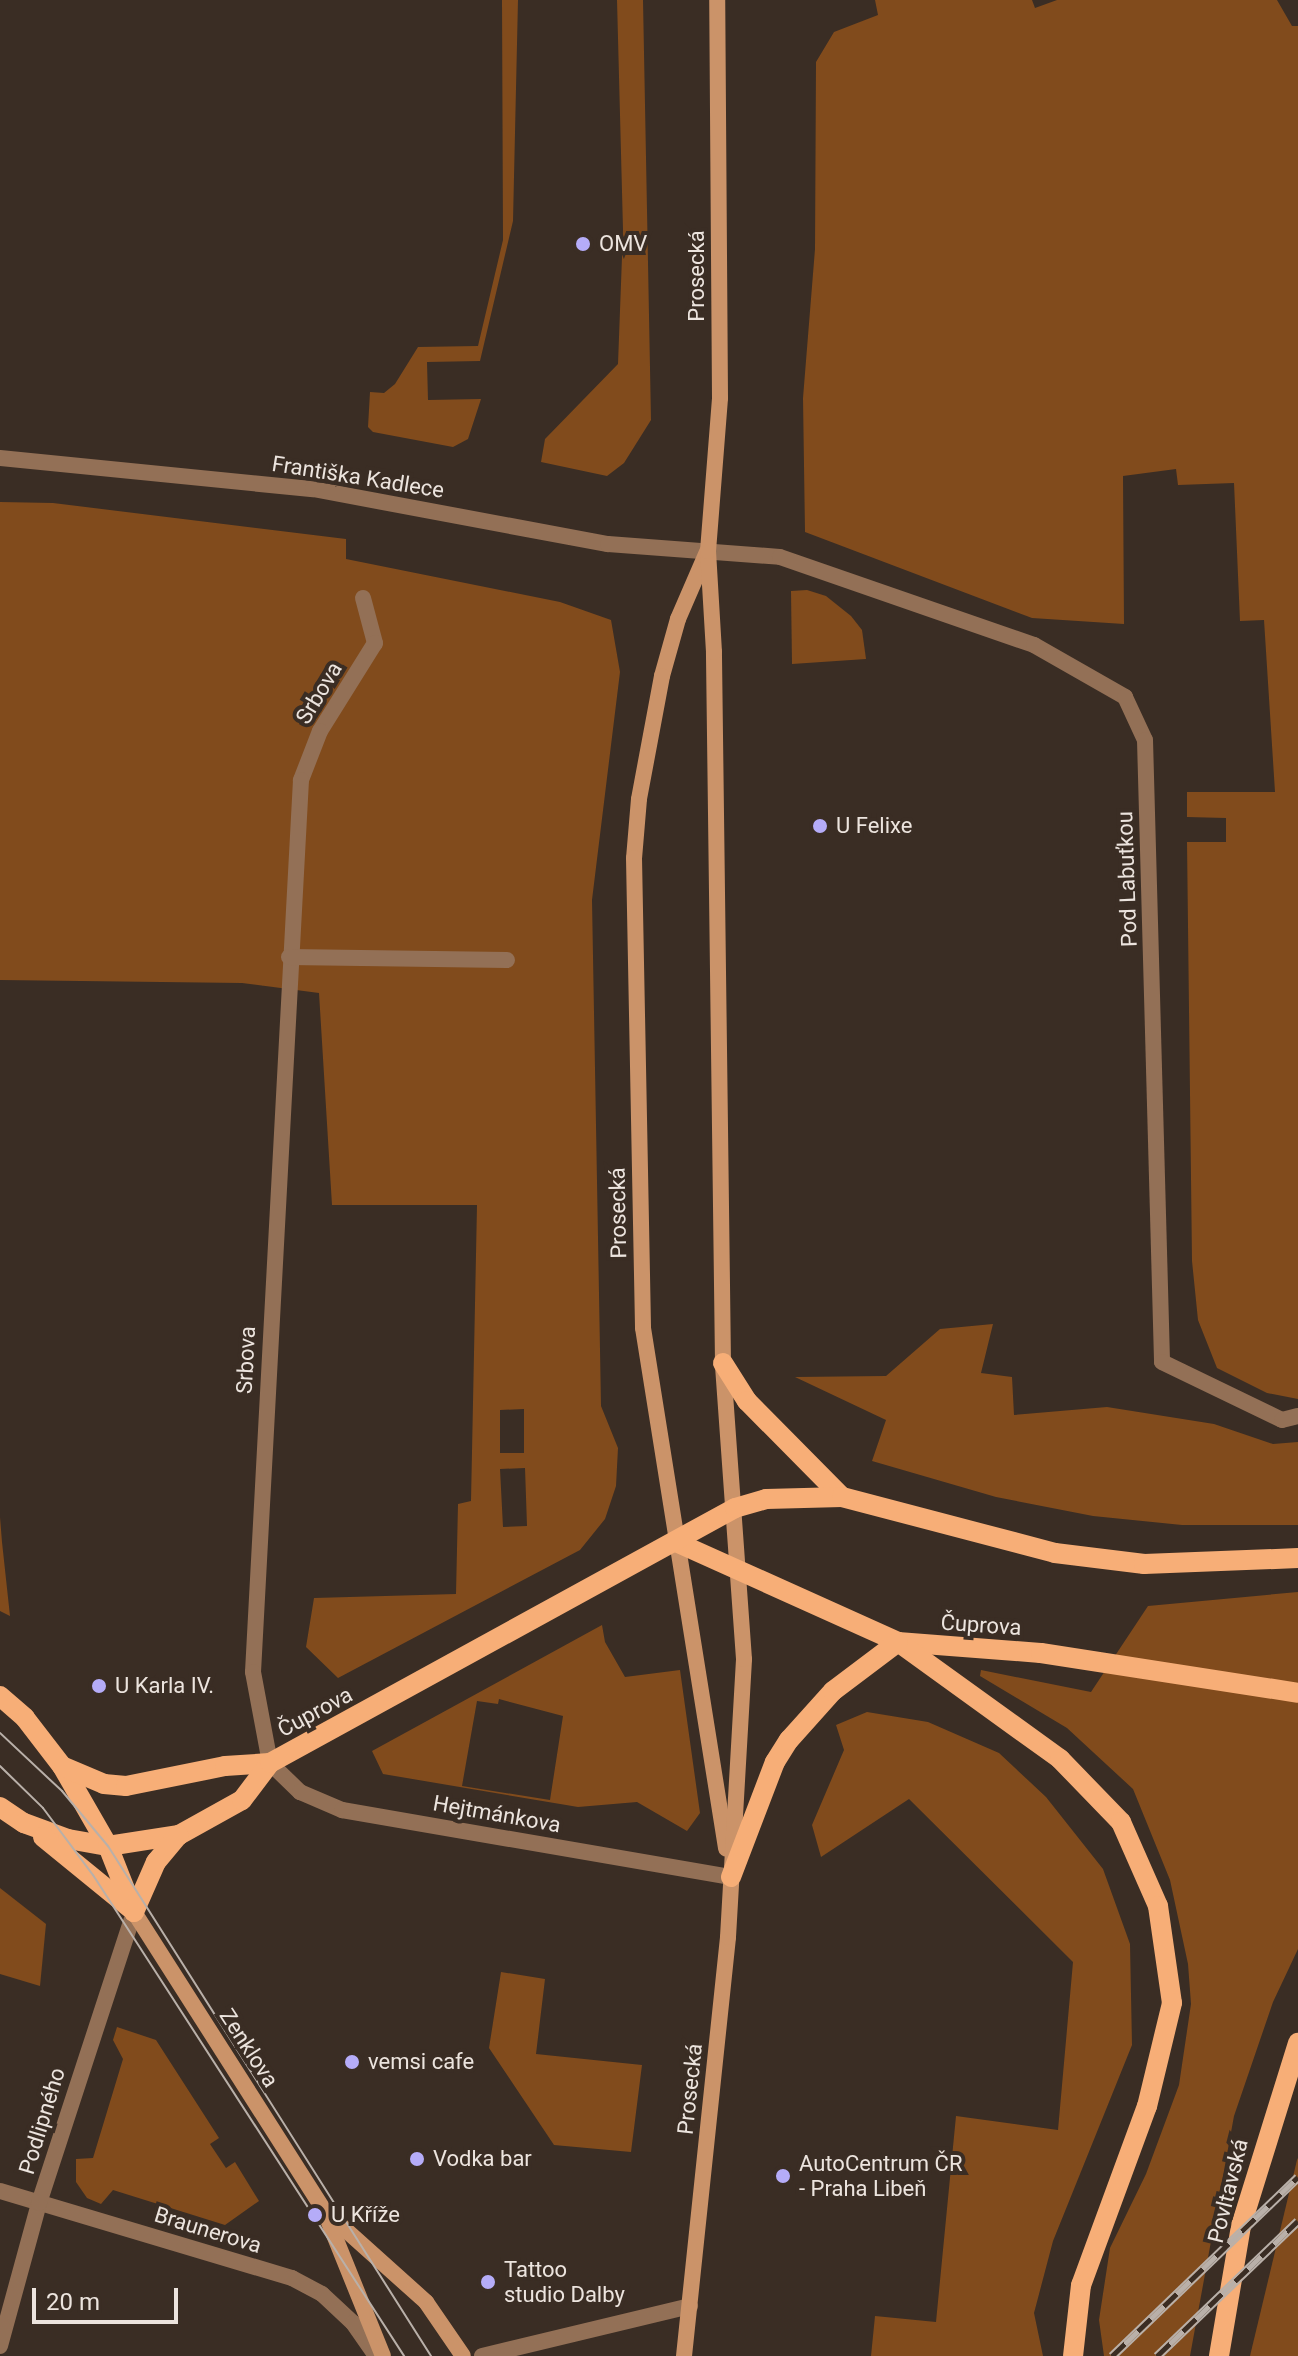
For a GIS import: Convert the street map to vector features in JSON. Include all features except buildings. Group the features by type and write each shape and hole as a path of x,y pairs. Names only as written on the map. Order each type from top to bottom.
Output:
{"main road":[{"name":"Prosecká","path":"684,2356 731,1877 744,1659 723,1363 714,652 708,551 719,427 717,0"},
{"name":"Prosecká","path":"708,551 678,619 662,676 639,799 634,858 643,1328 731,1877"},
{"path":"723,1363 747,1401 842,1497"},
{"name":"Čuprova","path":"62,1766 81,1777 126,1786 225,1766 270,1763 678,1543 735,1508 794,1495 842,1497 1055,1553 1144,1564 1298,1558"},
{"name":"Čuprova","path":"678,1543 802,1603 898,1642 1041,1653 1298,1693"},
{"path":"731,1877 775,1762 789,1740 833,1691 898,1642 1060,1759 1121,1822 1158,1906 1172,2003 1147,2106 1081,2285 1073,2356"},
{"path":"0,1696 25,1718 62,1766 108,1846 134,1912"},
{"name":"Čuprova","path":"108,1846 179,1835 242,1800 270,1763"},
{"path":"0,1807 134,1912"},
{"path":"24,1823 68,1839 108,1846"},
{"path":"134,1912 156,1862 179,1835"},
{"name":"Zenklova","path":"134,1912 324,2210 383,2356"},
{"name":"Povltavská","path":"1219,2356 1241,2226 1298,2043"},
{"name":"Zenklova","path":"324,2210 426,2302 463,2356"}],"street":[{"name":"Františka Kadlece","path":"0,458 313,489 608,544 708,551"},
{"name":"Pod Labuťkou","path":"708,551 780,557 832,574 1034,645 1125,697 1145,740 1162,1362 1282,1420 1298,1416"},
{"name":"Srbova","path":"270,1763 253,1672 289,957 301,780 320,731 375,643 363,598"},
{"path":"289,957 507,960"},
{"name":"Hejtmánkova","path":"270,1763 300,1792 342,1810 731,1877"},
{"name":"Podlipného","path":"0,2346 39,2203 134,1912"},
{"name":"Braunerova","path":"0,2191 292,2278 343,2313 376,2356"},
{"path":"482,2356 690,2306"}],"shaded area":[{"path":"502,0 518,0 513,221 480,361 427,362 428,400 481,399 468,439 453,447 373,432 368,427 370,392 384,393 395,384 418,347 478,346 503,240"},
{"path":"617,0 643,0 651,420 624,463 607,476 541,462 545,439 618,364 623,230"},
{"path":"875,0 1032,0 1035,8 1057,0 1277,0 1292,26 1298,26 1298,1399 1267,1393 1217,1368 1198,1320 1192,1261 1187,842 1226,842 1226,818 1187,817 1187,792 1275,792 1264,620 1240,621 1234,483 1178,485 1176,469 1123,476 1124,624 1032,618 805,532 803,398 815,249 816,62 834,32 878,15"},
{"path":"0,502 53,503 346,539 346,559 560,602 611,620 620,672 592,900 601,1406 618,1448 616,1486 605,1519 580,1550 338,1678 306,1647 314,1598 456,1594 458,1504 471,1501 477,1205 332,1205 319,993 242,983 0,980","holes":["524,1409 524,1453 500,1453 500,1410","525,1468 527,1526 503,1527 500,1469"]},
{"path":"807,590 826,596 851,616 862,630 866,659 792,664 791,591"},
{"path":"993,1324 981,1373 1012,1377 1014,1415 1107,1407 1214,1424 1273,1444 1298,1442 1298,1525 1182,1525 1093,1516 996,1497 872,1461 886,1420 795,1377 886,1376 940,1329"},
{"path":"0,1517 2,1542 10,1616 0,1611"},
{"path":"1298,1592 1298,1949 1273,2002 1234,2116 1190,2356 1104,2356 1099,2320 1110,2248 1146,2174 1179,2085 1191,2004 1188,1964 1170,1880 1133,1789 1067,1728 980,1676 981,1670 1091,1692 1148,1606"},
{"path":"602,1625 605,1642 625,1677 680,1670 700,1813 687,1831 637,1802 578,1807 383,1774 372,1751","holes":["499,1699 563,1716 550,1800 462,1786 477,1701 498,1704"]},
{"path":"867,1712 928,1722 999,1753 1046,1797 1103,1869 1130,1944 1132,2045 1053,2241 1034,2313 1043,2356 871,2356 875,2316 936,2322 956,2116 1058,2130 1073,1962 909,1799 821,1857 812,1825 844,1750 836,1725"},
{"path":"0,1888 46,1924 40,1986 0,1974"},
{"path":"501,1972 545,1979 536,2054 642,2065 631,2152 554,2145 489,2048"},
{"path":"117,2027 156,2040 219,2138 210,2144 226,2168 235,2162 259,2201 225,2225 113,2190 101,2204 87,2198 76,2182 76,2159 93,2158 123,2059 113,2040"},
{"path":"1297,2160 1298,2356 1250,2356"}],"tram line":[{"path":"0,1733 62,1791 108,1846 431,2356"},
{"path":"0,1766 43,1808 93,1875 404,2356"}],"railway":[{"path":"1112,2356 1298,2177"},
{"path":"1157,2356 1298,2221"}],"place":[{"name":"OMV","path":"583,244"},
{"name":"U Felixe","path":"820,826"},
{"name":"U Karla IV.","path":"99,1686"},
{"name":"vemsi cafe","path":"352,2062"},
{"name":"Vodka bar","path":"417,2159"},
{"name":"AutoCentrum ČR - Praha Libeň","path":"783,2176"},
{"name":"U Kříže","path":"315,2215"},
{"name":"Tattoo studio Dalby","path":"488,2282"}]}
